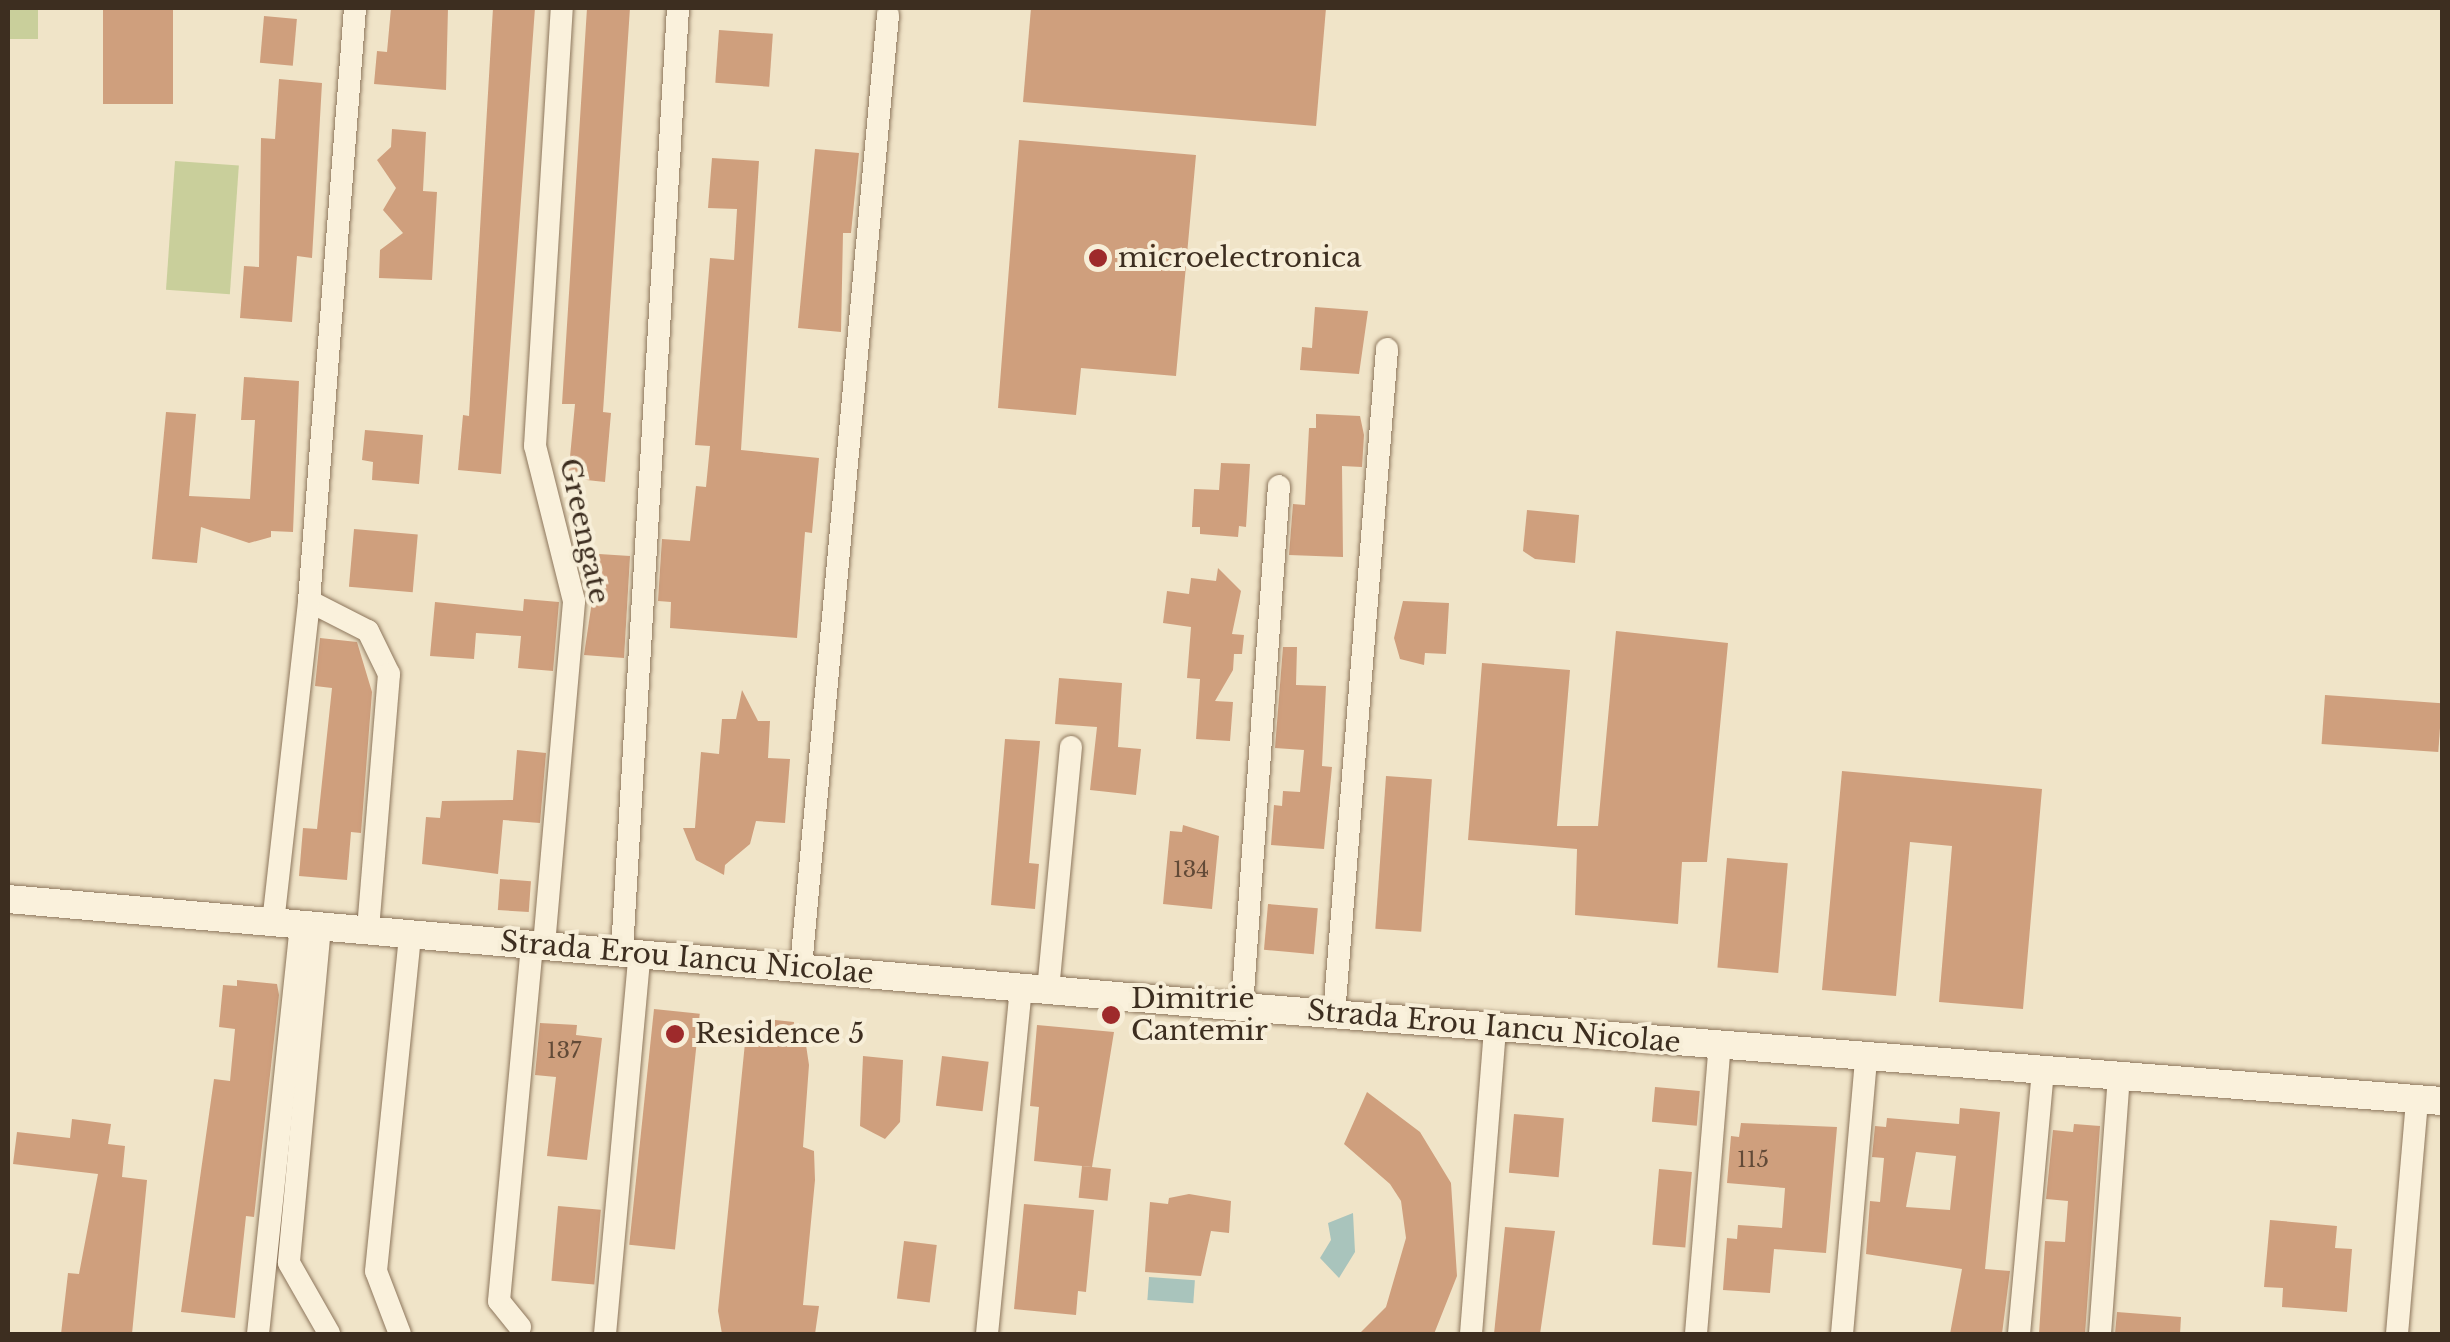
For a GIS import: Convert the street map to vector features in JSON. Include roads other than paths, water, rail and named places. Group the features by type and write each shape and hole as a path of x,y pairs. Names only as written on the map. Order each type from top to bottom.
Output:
{"street":[{"path":"329,1333 289,1263 310,600 356,8"},
{"name":"Greengate","path":"520,1327 499,1301 574,601 536,446 562,8"},
{"path":"605,1334 631,952 678,8"},
{"path":"801,967 888,15"},
{"path":"1334,1014 1387,350"},
{"path":"1242,1008 1278,486"},
{"path":"310,600 368,631 389,674 368,931"},
{"path":"986,1334 1071,747"},
{"name":"Strada Erou Iancu Nicolae","path":"8,898 1242,1008 2430,1100"},
{"path":"258,1334 298,925"},
{"path":"400,1334 376,1271 410,935"},
{"path":"1470,1334 1496,1027"},
{"path":"1696,1334 1720,1045"},
{"path":"1842,1334 1866,1057"},
{"path":"2019,1334 2042,1071"},
{"path":"2100,1334 2120,1078"},
{"path":"2397,1334 2430,1100"}],"water":[{"path":"1353,1213 1355,1252 1339,1278 1320,1258 1331,1240 1328,1223"},
{"path":"1149,1277 1195,1280 1193,1303 1147,1300"}],"place":[{"name":"microelectronica","path":"1098,258"},
{"name":"Dimitrie Cantemir","path":"1111,1015"},
{"name":"Residence 5","path":"675,1034"}]}
